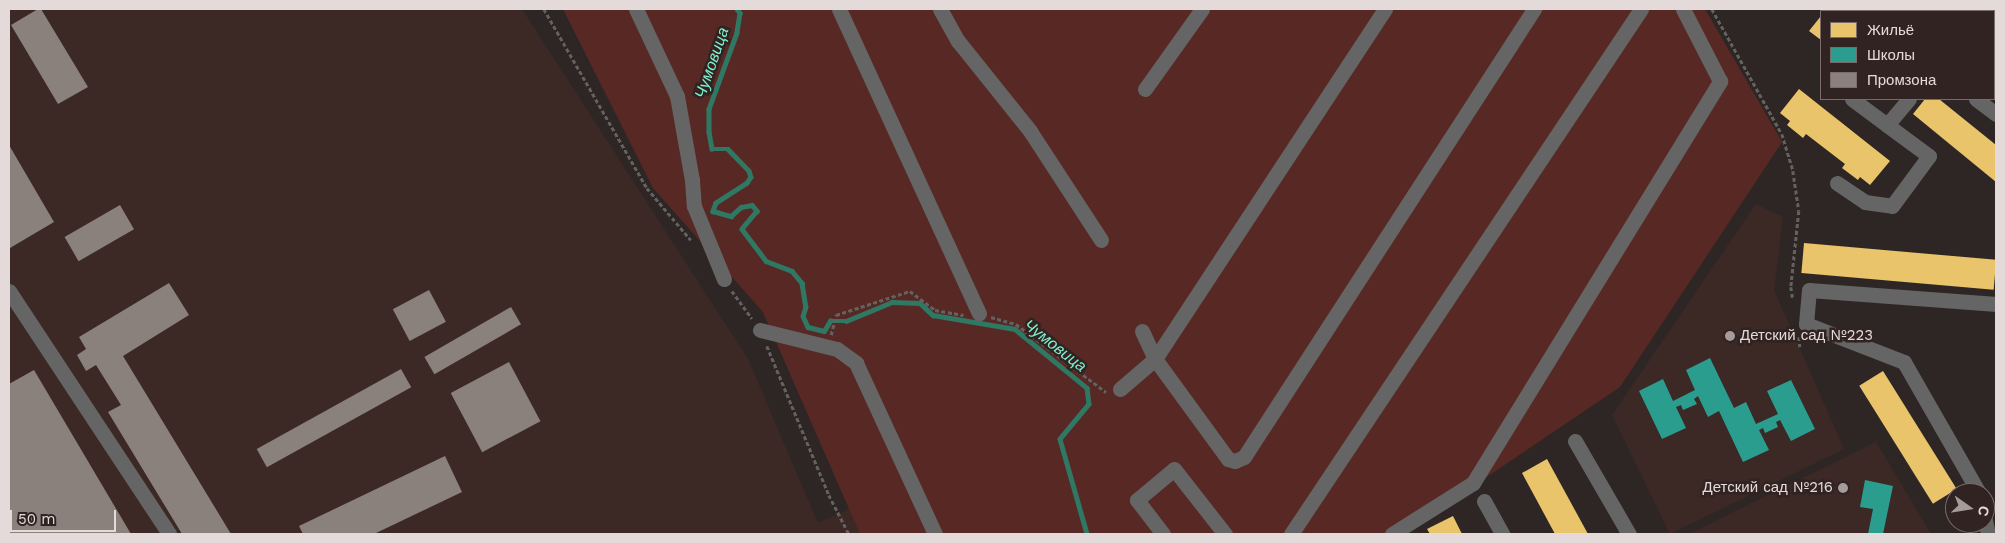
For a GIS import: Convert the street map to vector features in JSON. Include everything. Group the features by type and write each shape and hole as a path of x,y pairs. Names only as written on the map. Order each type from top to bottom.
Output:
{"lane":[{"path":"636,9 677,96 692,180 694,206 724,279"},
{"path":"839,9 979,313"},
{"path":"940,9 958,41 1030,131 1101,240"},
{"path":"1145,89 1202,9"},
{"path":"1120,389 1155,359 1385,9"},
{"path":"1142,331 1155,359 1228,459 1235,462 1244,457 1534,9"},
{"path":"1291,534 1641,9"},
{"path":"1392,534 1474,484 1720,81 1683,9"},
{"path":"1837,183 1865,202 1892,206 1929,156 1853,100"},
{"path":"1887,125 1908,100"},
{"path":"1977,100 1996,114"},
{"path":"1973,483 1904,362 1806,324 1809,290 1996,304"},
{"path":"9,291 169,534"},
{"path":"760,330 837,349 856,363 935,534"},
{"path":"1575,441 1629,534"},
{"path":"1163,534 1137,500 1174,469 1224,534"},
{"path":"1484,501 1502,534"}],"path":[{"path":"1712,9 1782,134 1793,171 1799,211 1791,287 1794,304"},
{"path":"832,327 836,315 910,290 935,310 947,314 979,313 1016,324 1106,392 1120,389"},
{"path":"1798,330 1800,347"}],"shaded area":[{"path":"9,9 522,9 748,359 818,523 849,509 860,534 9,534"},
{"path":"563,9 1705,9 1782,142 1620,387 1402,534 860,534 763,312 653,188"},
{"name":"Детский сад №223","path":"1756,204 1783,217 1774,290 1844,449 1670,534 1612,415"},
{"name":"Детский сад №216","path":"1876,442 1931,534 1689,534"}],"building: Жильё":[{"path":"1969,9 1970,10 1948,10"},
{"path":"1820,17 1820,39 1809,31"},
{"path":"1799,89 1890,161 1870,185 1860,177 1858,180 1842,168 1845,164 1806,134 1803,138 1787,125 1790,121 1780,113"},
{"path":"1924,100 1940,100 1996,145 1996,182 1913,114"},
{"path":"1804,243 1996,260 1994,290 1801,273"},
{"path":"1883,371 1953,483 1945,483 1945,496 1933,504 1859,386"},
{"path":"1547,459 1588,534 1555,534 1522,473"},
{"path":"1453,516 1462,534 1430,534 1427,529"}],"building: Школы":[{"path":"1710,358 1734,408 1746,402 1756,424 1778,414 1767,391 1791,380 1815,429 1791,441 1780,420 1776,422 1778,427 1765,433 1763,428 1759,430 1769,450 1743,462 1719,411 1708,417 1698,396 1694,399 1697,404 1683,410 1681,405 1676,407 1686,428 1662,439 1639,391 1663,379 1673,401 1695,390 1686,370"},
{"path":"1865,480 1893,486 1883,534 1868,534 1873,509 1860,507"}],"building: Промзона":[{"path":"41,9 88,87 58,104 11,25"},
{"path":"9,145 54,222 10,248 9,246"},
{"path":"120,205 134,229 79,261 65,237"},
{"path":"169,283 189,315 123,356 231,534 182,534 108,412 121,405 96,365 86,371 77,355 86,349 79,337"},
{"path":"429,290 446,322 410,341 393,309"},
{"path":"511,307 521,324 434,374 424,357"},
{"path":"509,362 540,421 482,452 451,393"},
{"path":"401,369 411,387 267,467 257,449"},
{"path":"34,370 131,534 9,534 9,384"},
{"path":"445,456 462,492 374,534 303,534 299,526"}],"waterway":[{"name":"Чумовица","path":"737,9 740,13 737,33 709,109 709,132 712,149 728,149 749,171 751,177 747,183 716,203 713,211 731,216 741,207 752,205 757,211 742,229 766,261 792,271 802,283 806,307 803,316 808,327 824,331 830,321 846,321 892,302 920,303 933,315 1015,329 1087,388 1089,404 1060,439 1087,534"}],"place":[{"name":"Детский сад №223","path":"1730,336"},
{"name":"Детский сад №216","path":"1843,488"}]}
